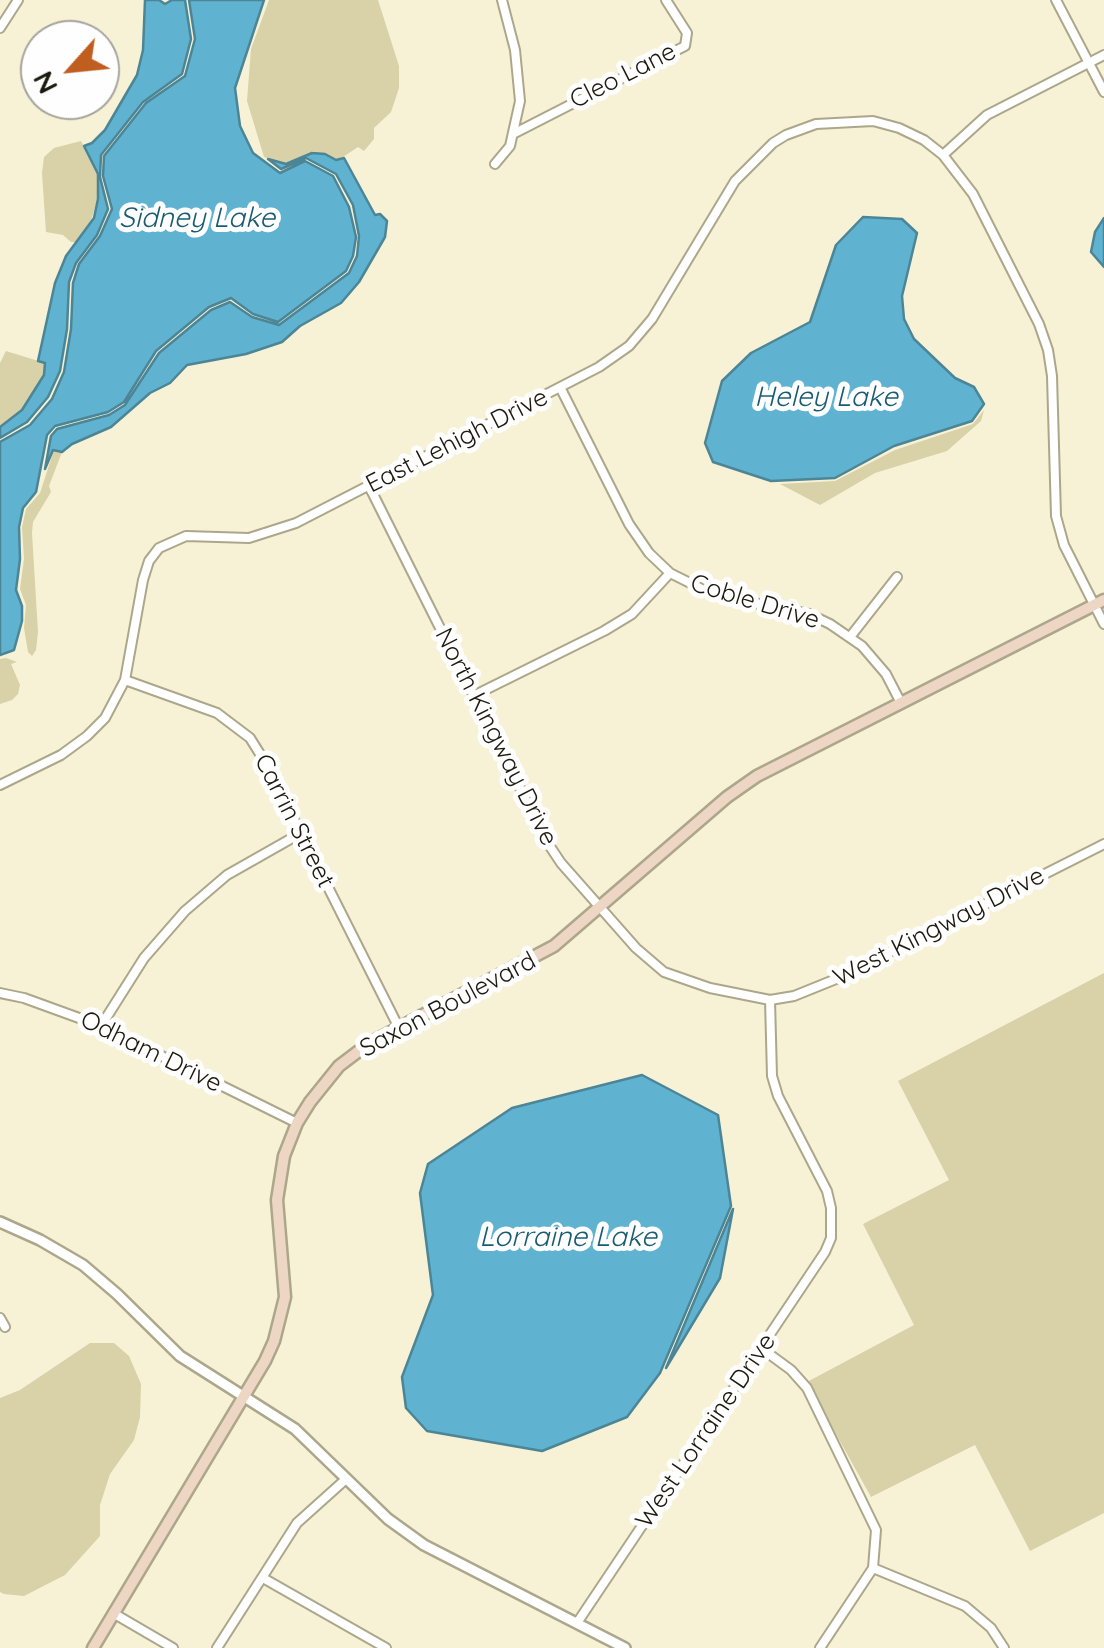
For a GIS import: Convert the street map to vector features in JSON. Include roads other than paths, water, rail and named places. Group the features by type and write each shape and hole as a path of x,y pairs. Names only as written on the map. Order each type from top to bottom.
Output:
{"main road":[{"name":"Saxon Boulevard","path":"93,1648 266,1362 281,1322 284,1265 277,1200 284,1156 297,1123 339,1066 368,1044 541,954 726,796 757,776 1099,602"}],"street":[{"path":"0,28 18,0"},
{"path":"496,164 515,133 520,101 514,50 502,0"},
{"name":"Cleo Lane","path":"515,133 685,46 688,32 666,0"},
{"path":"1056,0 1104,92"},
{"path":"1104,56 987,115 944,155 973,194 1039,324 1048,350 1056,516 1064,545 1099,602 1104,624"},
{"name":"East Lehigh Drive","path":"0,786 62,754 88,736 104,718 126,680 143,580 149,561 159,548 186,536 229,539 273,532 561,389 629,346 672,287 735,181 754,159 786,135 816,124 873,121 912,134 944,155"},
{"name":"Coble Drive","path":"561,389 629,524 670,574 714,594 810,614 850,637 886,674 901,702"},
{"name":"North Kingway Drive","path":"370,486 560,863 644,956 664,972 710,988 770,1000"},
{"path":"475,696 632,614 670,574"},
{"path":"850,637 897,577"},
{"name":"Carrin Street","path":"126,680 218,713 238,727 265,762 399,1028"},
{"path":"101,1026 144,958 185,911 227,875 301,833"},
{"name":"West Kingway Drive","path":"770,1000 816,989 1104,844"},
{"name":"Odham Drive","path":"0,993 101,1026 297,1123"},
{"name":"West Lorraine Drive","path":"577,1623 825,1252 830,1238 832,1208 827,1191 778,1096 772,1076 770,1000"},
{"path":"0,1223 83,1265 180,1356 294,1429 388,1519 424,1546 625,1648"},
{"path":"0,1318 6,1326"},
{"path":"761,1348 791,1370 807,1388 876,1530 873,1568 820,1648"},
{"path":"217,1648 297,1522 346,1479"},
{"path":"873,1568 965,1606 991,1628 1004,1648"},
{"path":"263,1578 386,1648"},
{"path":"113,1613 173,1648"}],"water":[{"path":"145,0 165,4 185,0 191,39 182,74 143,102 101,155 100,177 108,209 69,282 60,371 48,397 27,422 0,438 0,427 22,410 44,375 45,363 38,361 55,283 66,256 94,218 98,174 84,146 92,143 111,120 120,120 120,104 137,75 143,50"},
{"name":"Sidney Lake","path":"189,0 264,0 235,88 240,126 253,153 280,173 305,161 333,176 349,207 356,237 353,256 346,271 278,322 253,314 231,298 209,307 156,351 124,402 108,412 55,426 47,435 36,492 23,508 19,527 16,590 22,621 14,650 0,655 0,442 30,425 52,399 64,372 73,283 79,264 100,236 112,209 103,176 104,156 146,103 185,76 195,39"},
{"path":"312,153 336,160 344,158 375,215 380,214 387,221 385,237 359,282 341,303 300,326 282,342 246,354 187,365 170,383 150,393 111,427 62,452 53,450 45,469 51,436 57,429 109,415 125,405 159,353 211,310 230,302 252,317 279,325 349,273 357,256 359,236 353,205 336,174 306,158 281,169 268,159 286,164"},
{"name":"Heley Lake","path":"863,217 902,219 917,233 902,296 904,319 914,339 955,378 974,387 984,404 972,421 894,446 835,478 771,481 713,462 705,443 722,381 751,353 810,322 836,245"},
{"path":"1104,218 1104,267 1091,252 1095,232"},
{"name":"Lorraine Lake","path":"642,1075 718,1115 731,1206 660,1373 627,1417 542,1451 427,1431 406,1408 402,1377 433,1295 420,1193 428,1164 512,1108"},
{"path":"733,1209 720,1278 666,1368"}]}
